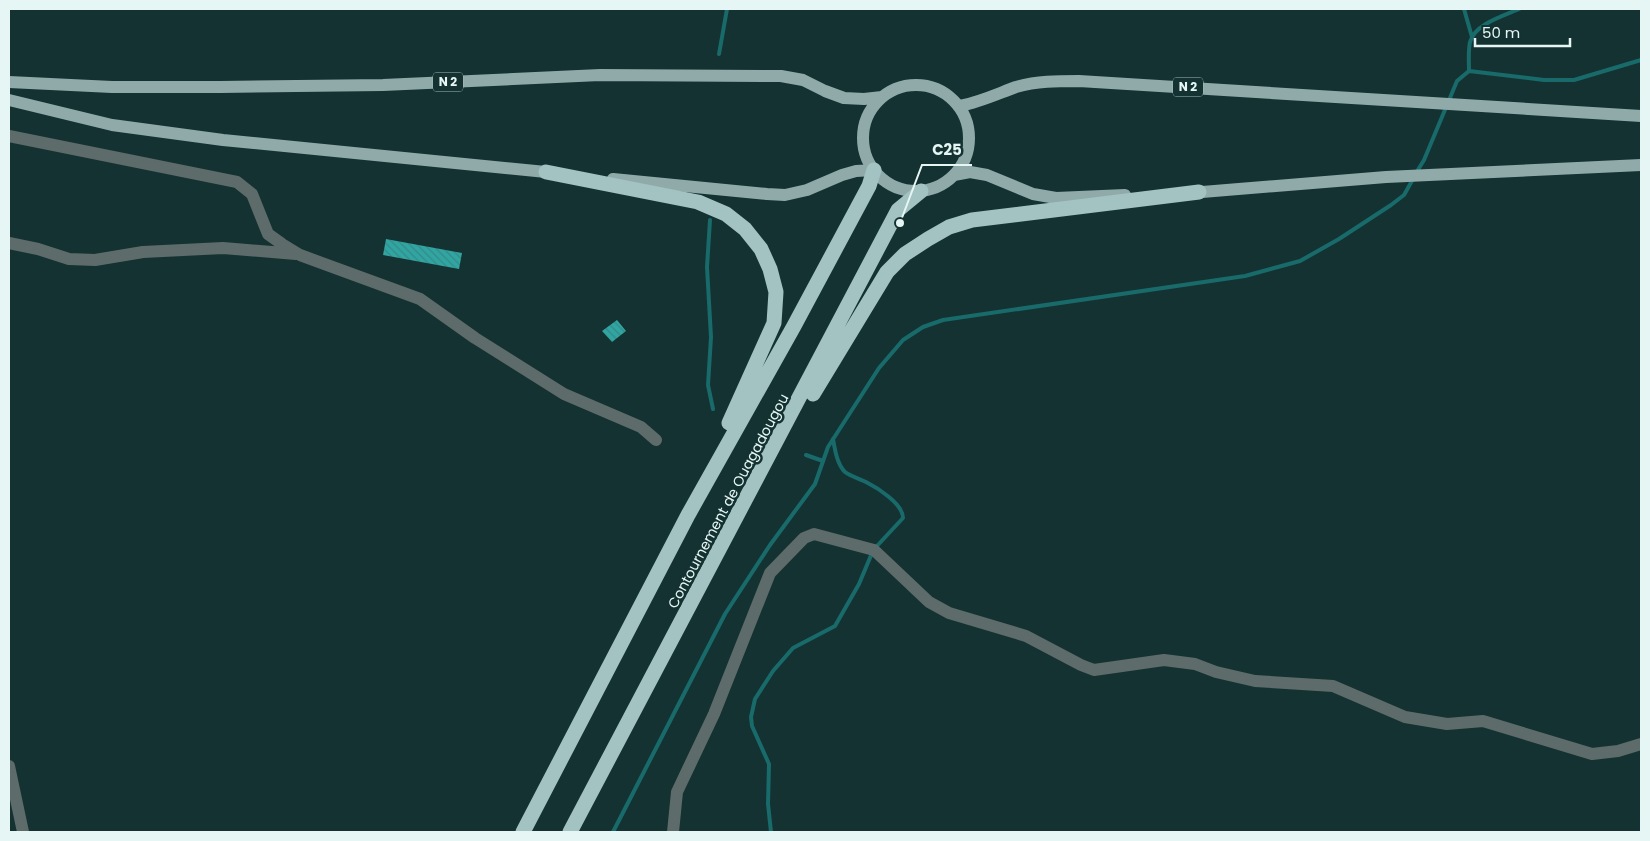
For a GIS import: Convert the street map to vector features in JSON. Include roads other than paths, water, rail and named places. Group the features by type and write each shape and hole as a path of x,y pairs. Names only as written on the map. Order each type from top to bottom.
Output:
{"highway":[{"path":"522,832 688,515 869,186 874,170"},
{"path":"546,172 698,202 726,214 745,229 761,248 770,269 776,292 774,323 688,515"},
{"name":"Contournement de Ouagadougou","path":"570,832 898,210 921,191"},
{"path":"727,537 871,297 887,272 905,254 949,226 972,220 1199,192"}],"main road":[{"name":"N 2","path":"9,82 112,87 220,87 383,85 600,75 781,76 803,80 825,92 844,98 864,99 882,97"},
{"name":"N 2","path":"960,106 976,103 1024,85 1053,80 1641,116"},
{"name":"Contournement de Ouagadougou","path":"915,84 932,86 948,94 960,106 968,121 970,137 968,154 960,169 948,181 933,189 914,192 896,188 880,178 869,164 863,146 863,128 870,111 882,97 898,87 915,84"},
{"path":"9,100 112,125 223,140 758,194 785,195 806,190 856,171 874,170"},
{"path":"954,175 970,172 987,175 1033,194 1056,198 1199,192 1386,177 1641,165"}],"street":[{"path":"9,136 237,182 252,194 268,234 282,244 300,255 420,298 475,338 564,394 641,427 656,440"},
{"path":"9,243 38,249 69,259 94,260 143,252 223,248 300,255"},
{"path":"674,832 677,792 714,714 770,573 804,538 814,534 874,550 929,602 949,613 1026,636 1094,670 1164,660 1195,664 1216,672 1255,681 1333,686 1405,717 1448,724 1483,721 1592,754 1641,744"},
{"path":"9,766 23,832"}],"waterway":[{"path":"719,54 727,9"},
{"path":"1464,9 1472,37"},
{"path":"1469,71 1469,45 1473,36 1483,25 1519,9"},
{"path":"1416,173 1424,160 1457,81 1469,71 1544,80 1574,80 1641,60"},
{"path":"613,832 725,614 770,545 815,484 828,447 879,368 903,340 923,327 943,320 1245,276 1300,261 1339,239 1391,205 1404,195 1413,179"},
{"path":"710,220 707,267 711,337 708,385 713,409"},
{"path":"833,439 838,461 842,469 883,492 899,507 902,513 903,518 876,547"},
{"path":"806,455 823,461"},
{"path":"771,832 768,804 769,764 752,726 751,717 755,699 773,671 793,648 835,626 859,584 872,553"}],"place":[{"name":"C25","path":"900,223"}]}
